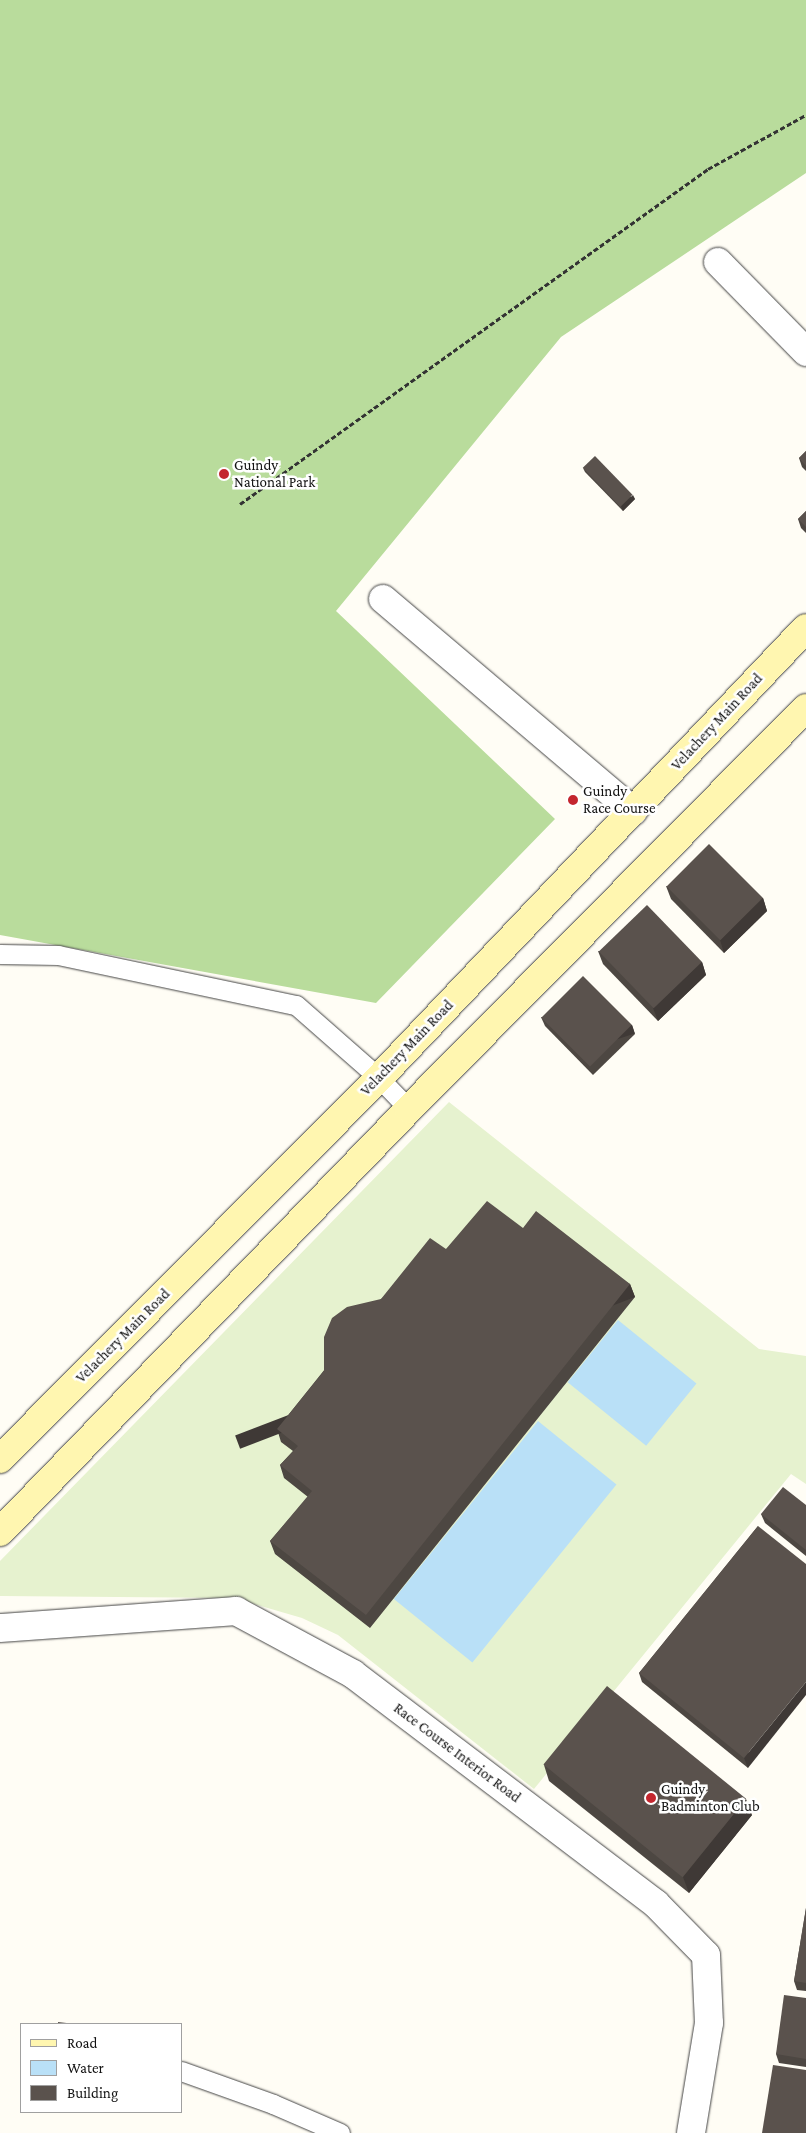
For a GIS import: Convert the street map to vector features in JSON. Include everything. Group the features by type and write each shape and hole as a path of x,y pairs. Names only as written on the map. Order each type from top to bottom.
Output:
{"main road":[{"name":"Velachery Main Road","path":"0,1459 379,1078 806,628"},
{"path":"0,1532 410,1109 806,708"}],"street":[{"path":"718,262 806,352"},
{"path":"383,599 633,811"},
{"name":"Race Course Interior Road","path":"0,1628 236,1611 353,1674 656,1904 706,1955 709,2023 691,2133"}],"lane":[{"path":"0,954 58,955 296,1005 379,1078 410,1109"},
{"path":"182,2071 273,2104 340,2133"}],"path":[{"path":"240,504 708,169 806,115"}],"green space":[{"name":"Guindy National Park","path":"0,0 806,0 806,173 561,337 336,611 555,819 376,1003 0,935"},
{"path":"449,1102 759,1349 806,1356 806,1484 791,1474 534,1789 338,1635 302,1618 234,1598 0,1596 0,1561"}],"water":[{"path":"618,1320 696,1384 646,1446 568,1382"},
{"path":"538,1421 616,1485 472,1663 394,1599"}],"building":[{"path":"806,451 806,466 799,458"},
{"path":"595,456 633,495 620,507 583,468"},
{"path":"806,511 806,527 798,519"},
{"path":"709,844 763,898 720,940 667,886"},
{"path":"647,905 702,962 654,1008 599,952"},
{"path":"583,976 632,1025 590,1067 541,1018"},
{"path":"487,1201 523,1228 536,1211 630,1284 366,1615 270,1541 312,1491 280,1465 298,1446 277,1429 324,1371 324,1337 332,1318 347,1307 381,1299 430,1238 446,1249"},
{"path":"783,1487 806,1505 806,1550 761,1514"},
{"path":"758,1526 806,1564 806,1682 744,1758 639,1673"},
{"name":"Guindy Badminton Club","path":"607,1686 746,1799 683,1877 543,1764"},
{"path":"806,1908 806,1983 794,1981"},
{"path":"784,1995 806,1998 806,2059 776,2054"},
{"path":"773,2065 806,2070 806,2133 762,2133"}],"place":[{"name":"Guindy National Park","path":"224,474"},
{"name":"Guindy Race Course","path":"573,800"},
{"name":"Guindy Badminton Club","path":"651,1798"}]}
